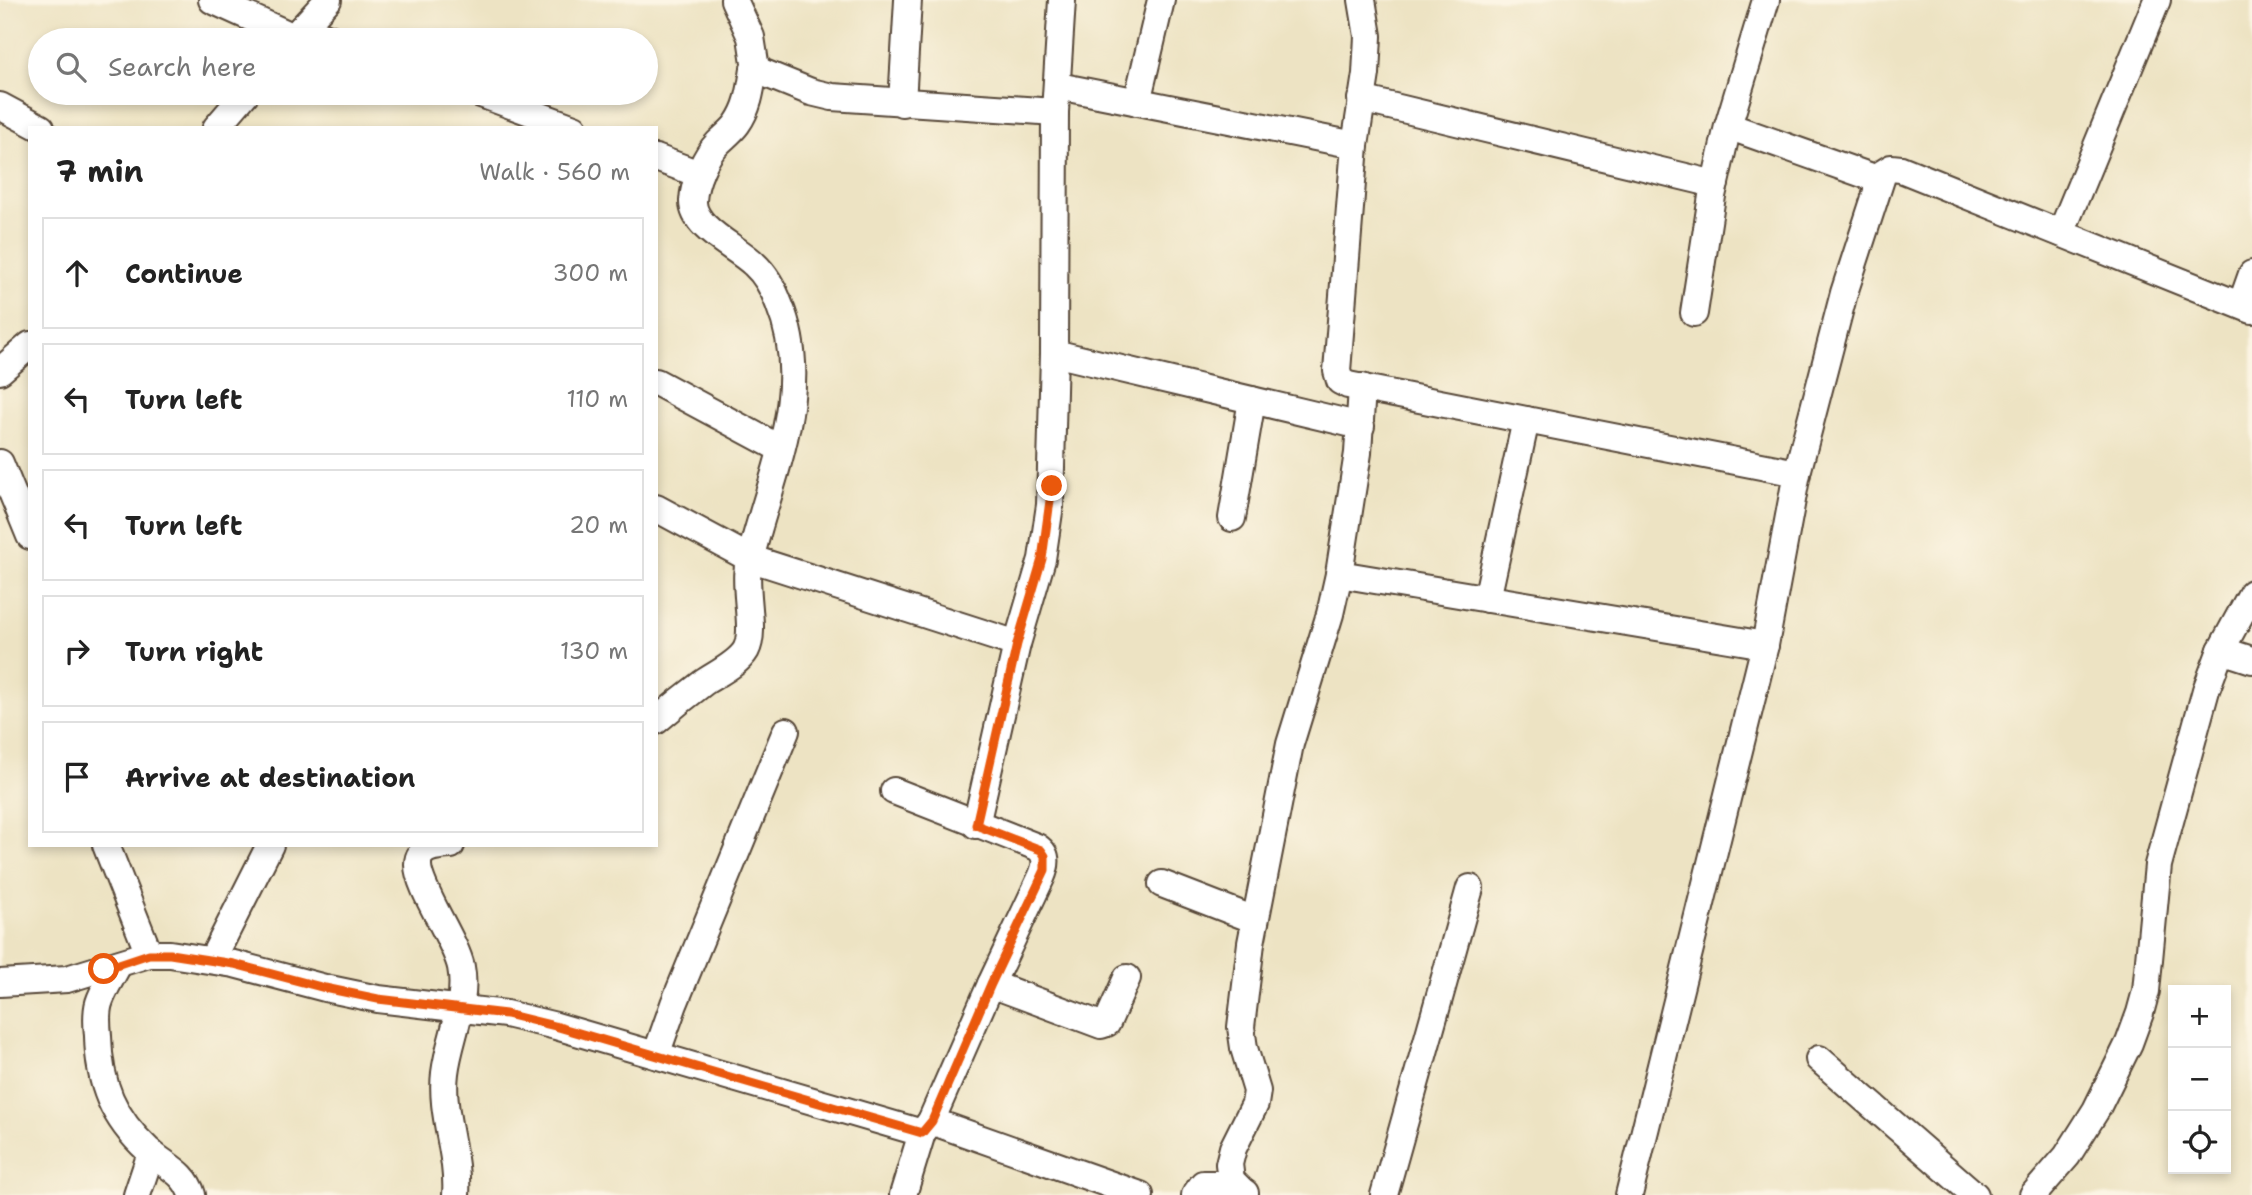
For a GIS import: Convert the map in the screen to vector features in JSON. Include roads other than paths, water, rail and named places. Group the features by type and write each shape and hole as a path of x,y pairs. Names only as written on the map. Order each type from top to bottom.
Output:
{"street":[{"path":"212,0 278,28"},
{"path":"302,28 328,0"},
{"path":"658,719 737,659 747,648 748,558 789,419 793,386 791,349 784,317 772,289 754,264 708,229 694,212 693,202 699,174 715,145 736,125 744,112 750,100 756,69 751,37 734,0"},
{"path":"902,103 908,0"},
{"path":"976,825 1017,644 1042,559 1052,486 1056,99 1062,0"},
{"path":"1137,102 1161,0"},
{"path":"1362,0 1368,36 1366,74 1355,145 1338,371 1343,383 1797,473"},
{"path":"1694,313 1709,209 1728,126 1766,0"},
{"path":"2061,233 2157,0"},
{"path":"754,69 822,96 902,103 1056,99 1137,102 1355,145"},
{"path":"1361,99 1715,184"},
{"path":"218,126 236,105"},
{"path":"510,105 566,126"},
{"path":"0,106 37,126"},
{"path":"1728,126 1880,180"},
{"path":"658,159 699,174"},
{"path":"1629,1195 1765,645 1797,473 1841,305 1880,180 1886,170 1901,169 2246,307 2252,274"},
{"path":"0,371 28,347"},
{"path":"1054,353 1361,426"},
{"path":"658,383 781,449"},
{"path":"1251,1194 1231,1180 1229,1164 1233,1148 1255,1104 1257,1091 1244,1048 1241,1027 1255,920 1290,744 1330,614 1339,574 1361,426 1362,387"},
{"path":"1232,518 1252,400"},
{"path":"1488,599 1526,420"},
{"path":"13,478 28,529"},
{"path":"658,509 748,558 1017,644"},
{"path":"1339,574 1765,645"},
{"path":"2033,1195 2067,1156 2096,1111 2124,1054 2140,1013 2146,991 2158,865 2206,690 2221,650 2252,593"},
{"path":"2221,650 2252,660"},
{"path":"656,1055 674,1004 786,731"},
{"path":"894,791 1037,847 1044,853 1046,860 1041,878 927,1127 903,1195"},
{"path":"107,847 149,954"},
{"path":"212,960 269,847"},
{"path":"438,847 424,851 419,857 418,868 460,965 462,982 460,1009 444,1075 446,1119 456,1178 456,1195"},
{"path":"1161,884 1255,920"},
{"path":"1384,1195 1470,888"},
{"path":"0,984 67,979 149,954 170,954 234,964 378,999 506,1014 927,1127 1140,1195"},
{"path":"118,965 99,1004 98,1050 102,1076 117,1117 151,1153 180,1173 188,1183 191,1195"},
{"path":"991,984 1101,1025 1107,1023 1127,978"},
{"path":"1819,1059 1975,1195"},
{"path":"137,1195 151,1153"},
{"path":"1195,1195 1199,1187 1206,1183 1251,1194"}]}
